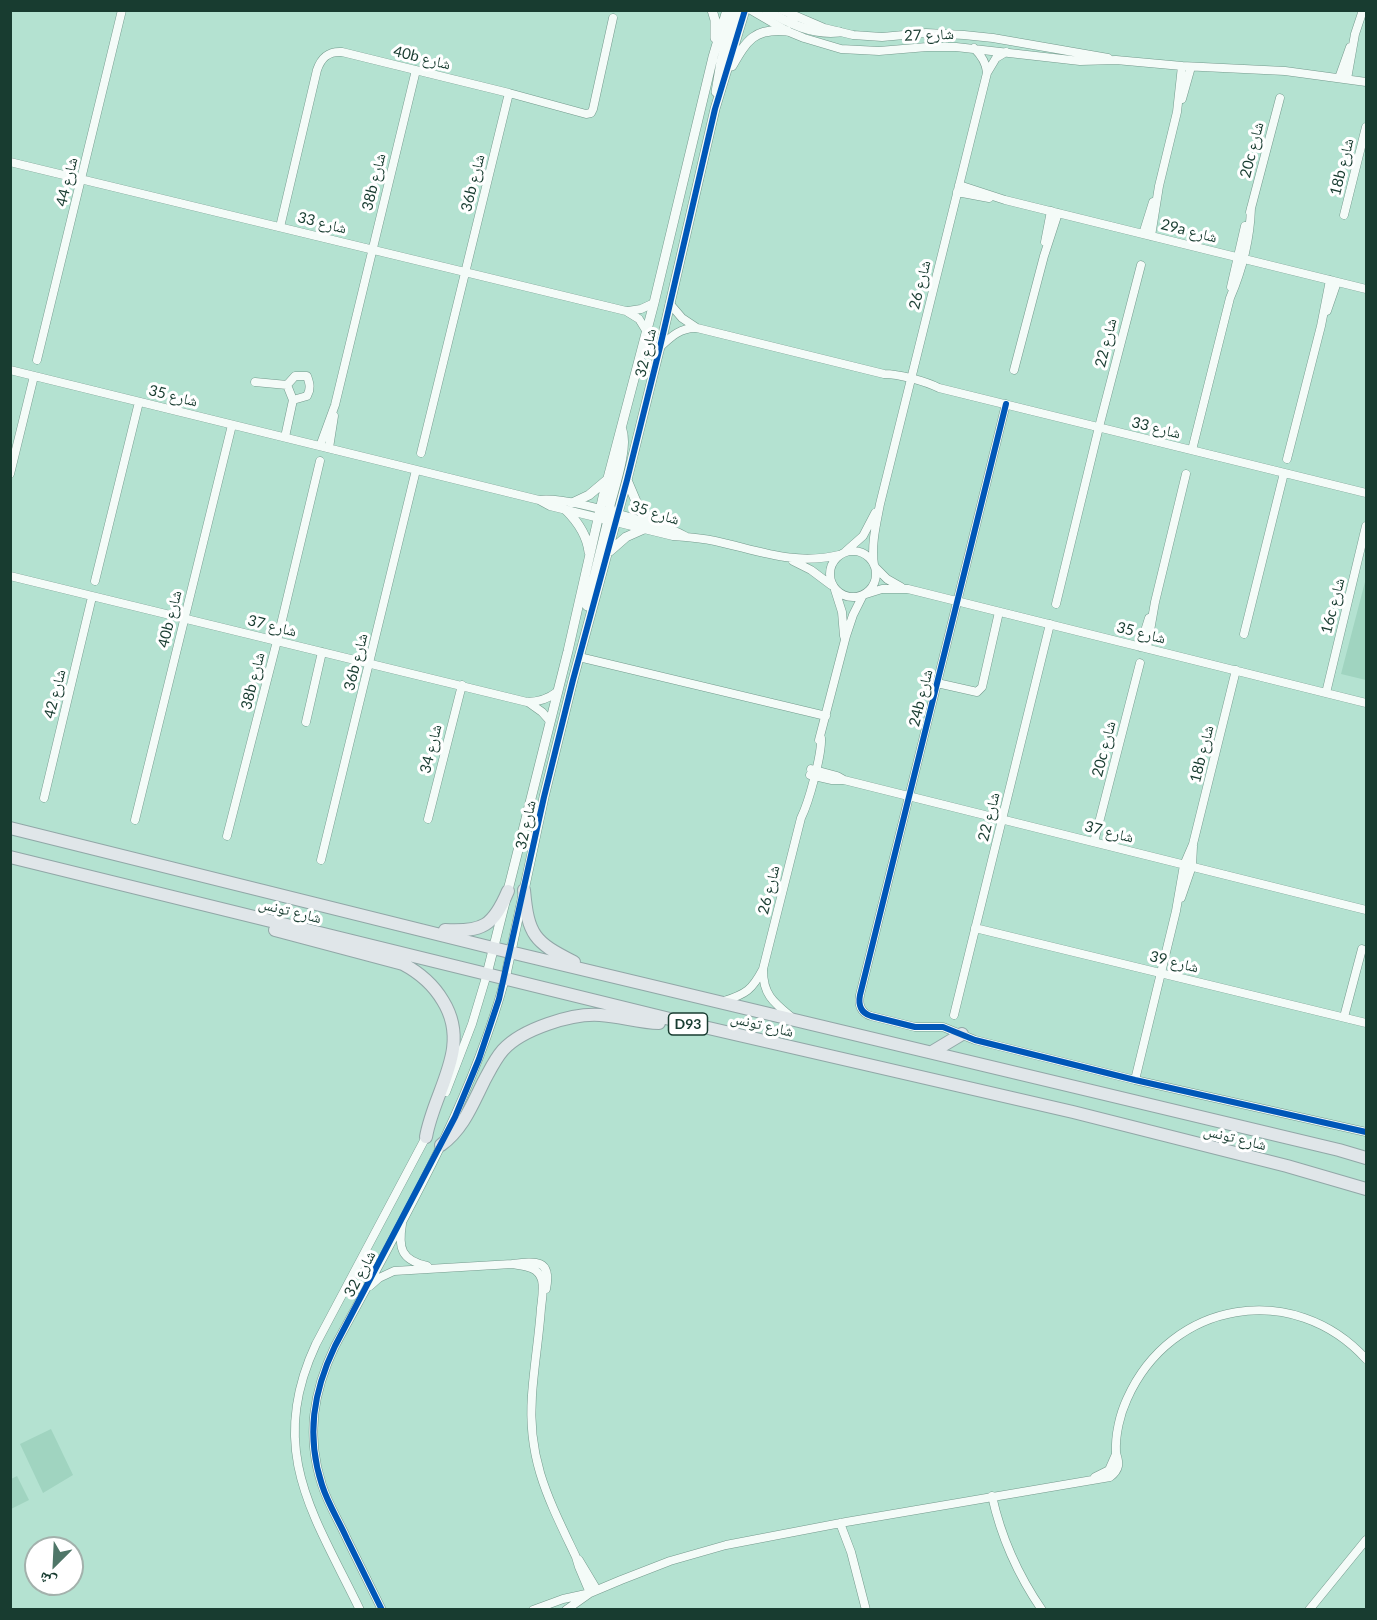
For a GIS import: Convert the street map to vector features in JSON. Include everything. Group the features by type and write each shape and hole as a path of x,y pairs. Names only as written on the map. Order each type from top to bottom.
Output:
{"main road":[{"name":"شارع تونس","path":"10,828 493,948 1287,1137 1366,1158"},
{"name":"شارع تونس","path":"10,857 678,1022 1073,1112 1287,1166 1366,1189"},
{"path":"524,890 528,920 535,935 549,949 591,971"},
{"path":"418,929 461,931 476,929 490,921 496,914 508,891"},
{"path":"244,915 257,923 286,934 403,964 421,975 436,990 451,1016 454,1045 451,1063 432,1113 426,1137"},
{"path":"441,1145 449,1140 461,1125 502,1050 524,1033 567,1018 587,1015 656,1023 678,1022"},
{"path":"932,1052 962,1034"}],"street":[{"name":"شارع 44","path":"37,360 122,10"},
{"path":"712,10 715,29 713,57"},
{"name":"شارع 32","path":"382,1610 323,1486 317,1466 313,1425 319,1385 326,1365 459,1107 479,1059 505,978 544,797 608,553 608,480 647,332 713,57 727,10"},
{"path":"715,109 719,74 736,10"},
{"name":"شارع 32","path":"360,1610 314,1515 300,1480 294,1443 296,1406 305,1370 319,1338 426,1137 462,1052 482,994 590,555 627,480 715,109 745,10"},
{"name":"شارع 27","path":"751,10 787,31 822,45 860,51 942,47 974,48 1080,62 1116,60"},
{"path":"766,10 812,31 839,32"},
{"path":"784,10 795,17"},
{"path":"1343,78 1363,10"},
{"name":"شارع 27","path":"795,17 839,32 875,37 926,33 978,36 1116,60 1191,67 1285,71 1366,82"},
{"name":"40b شارع","path":"280,227 317,70 321,60 331,53 342,52 586,114 593,109 613,18"},
{"path":"725,78 751,37 766,31 787,31"},
{"path":"974,48 985,62 987,73"},
{"name":"شارع 26","path":"875,567 873,540 880,504 987,73 996,58 1006,52"},
{"path":"1178,112 1182,66"},
{"path":"1147,235 1191,67"},
{"name":"38b شارع","path":"324,447 416,70"},
{"name":"36b شارع","path":"421,453 509,93"},
{"name":"20c شارع","path":"1192,450 1230,298 1236,283 1240,258 1250,225 1251,208 1280,98"},
{"name":"18b شارع","path":"1344,214 1366,127"},
{"name":"شارع 33","path":"10,162 626,311 641,309 654,303"},
{"name":"29a شارع","path":"958,189 1366,289"},
{"path":"1014,370 1055,212"},
{"name":"شارع 22","path":"1056,604 1141,265"},
{"path":"1287,459 1334,281"},
{"name":"شارع 33","path":"670,304 682,318 697,328 884,374 891,379 910,381 928,388 939,388 1006,404 1366,494"},
{"path":"626,311 639,319 647,332"},
{"path":"660,347 676,333 697,328"},
{"name":"شارع 35","path":"10,370 539,500 549,499 569,507 655,525 685,536"},
{"path":"10,474 34,376"},
{"path":"287,385 295,376 307,376 310,386 307,396 293,400"},
{"path":"255,382 287,385"},
{"path":"285,437 293,400 287,385"},
{"path":"95,581 139,402"},
{"name":"24b شارع","path":"943,1028 915,1026 871,1016 862,1011 859,998 1006,404"},
{"name":"40b شارع","path":"135,820 232,424"},
{"path":"588,623 586,609 625,443 622,428"},
{"name":"38b شارع","path":"227,836 320,461"},
{"name":"36b شارع","path":"321,860 416,470"},
{"path":"1244,634 1284,473"},
{"path":"1143,647 1186,474"},
{"path":"590,555 588,542 569,507 608,480"},
{"path":"627,480 639,506 655,525"},
{"name":"شارع 26","path":"842,554 863,536 880,504"},
{"name":"شارع 35","path":"608,516 644,529 673,536 715,541 786,558 812,560 842,554"},
{"name":"16c شارع","path":"1326,693 1366,526"},
{"path":"608,553 626,537 644,529"},
{"path":"859,551 866,554 875,567 875,583 864,594 848,597 834,588 830,580 831,566 842,554 859,551"},
{"name":"شارع 35","path":"786,558 811,570 834,588"},
{"name":"شارع 35","path":"875,567 894,583 908,589 1366,703"},
{"name":"شارع 37","path":"10,576 527,702 542,712 550,721"},
{"name":"شارع 26","path":"834,588 842,612 844,647"},
{"name":"شارع 35","path":"864,594 891,588 908,589"},
{"name":"شارع 26","path":"721,1002 750,990 763,969 801,818 802,806 821,750 821,738 844,647 853,615 864,594"},
{"name":"شارع 42","path":"44,798 92,597"},
{"path":"937,683 977,692 982,687 999,612"},
{"name":"شارع 22","path":"954,1016 1050,624"},
{"path":"306,722 322,652"},
{"path":"579,657 826,716"},
{"name":"20c شارع","path":"1094,842 1140,663"},
{"name":"18b شارع","path":"1135,1080 1236,670"},
{"name":"شارع 34","path":"428,819 462,686"},
{"path":"527,702 547,699 557,692"},
{"name":"شارع 37","path":"812,772 832,780 844,780 1366,910"},
{"name":"شارع 39","path":"975,928 1366,1023"},
{"path":"1344,1017 1362,949"},
{"name":"شارع 26","path":"763,969 763,979 768,995 793,1019"},
{"path":"943,1028 975,1040 1135,1080 1366,1132"},
{"path":"943,1028 950,1040"},
{"path":"403,1218 400,1241 405,1255 417,1263 437,1268"},
{"path":"362,1296 373,1283 386,1274 402,1270 512,1264 533,1268 541,1278 543,1286 531,1413 534,1450 546,1494 579,1567 594,1592"},
{"path":"566,1610 594,1592 646,1570 698,1553 755,1539 995,1496 1106,1479 1113,1474 1118,1463 1117,1440 1122,1414 1138,1377 1167,1344 1205,1320 1248,1310 1281,1311 1298,1315 1315,1321 1345,1338 1366,1359"},
{"path":"995,1496 1002,1527 1014,1561 1041,1610"},
{"path":"843,1522 851,1544 866,1610"},
{"path":"1309,1610 1366,1540"},
{"path":"366,1576 388,1610"},
{"path":"533,1610 563,1599 594,1592"}],"green space":[{"path":"1366,578 1366,680 1341,674"},
{"path":"51,1429 73,1475 43,1493 20,1444"},
{"path":"17,1476 29,1500 11,1509 11,1479"}],"cycle path":[{"path":"382,1610 330,1506 322,1485 317,1467 313,1432 317,1397 321,1380 335,1346 455,1117 479,1059 499,999 544,797 627,480 715,109 745,10"},
{"path":"1006,404 860,995 861,1008 871,1016 915,1027 943,1027 975,1040 1135,1080 1366,1132"}]}
